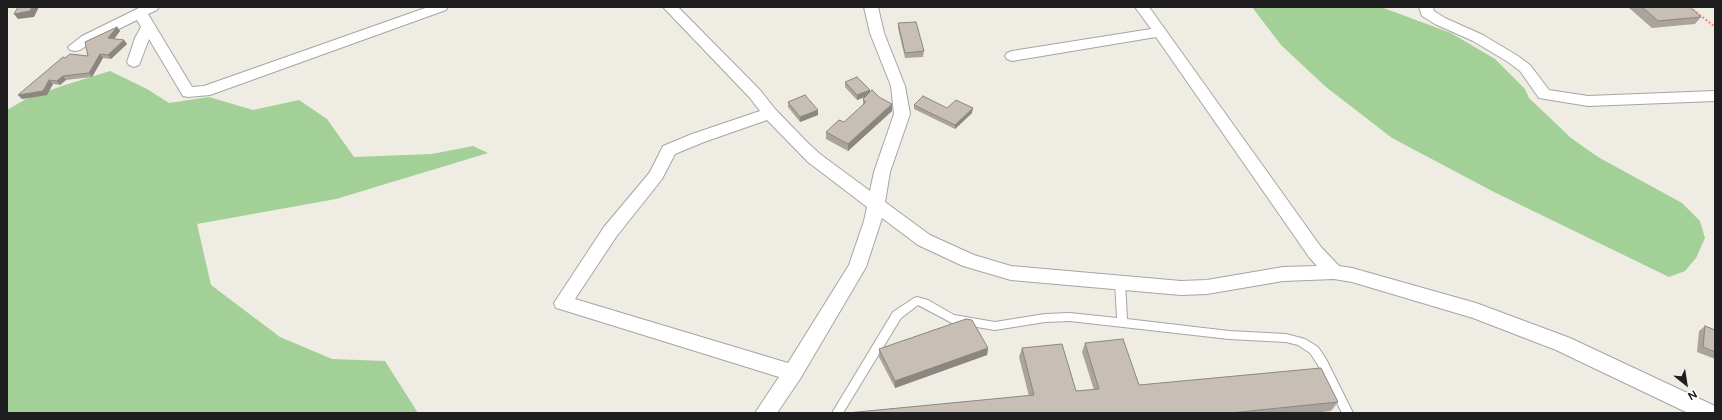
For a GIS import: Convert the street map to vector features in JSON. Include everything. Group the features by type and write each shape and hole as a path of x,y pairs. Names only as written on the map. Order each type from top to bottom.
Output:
{"street":[{"path":"75,47 87,39 146,10 148,27 188,92 205,91 441,7"},
{"path":"670,7 755,94 770,113 814,158 924,240 969,261 1011,273 1181,288 1207,287 1284,274 1334,272 1377,282 1483,313 1563,344 1709,413"},
{"path":"765,413 793,373 857,267 873,221 877,193 884,165 902,114 898,86 877,33 871,7"},
{"path":"1142,7 1315,252 1334,272"},
{"path":"1426,7 1427,13 1440,21 1478,38 1513,59 1525,68 1544,94 1588,101 1715,96"},
{"path":"134,62 142,38 148,27"},
{"path":"1012,56 1161,32"},
{"path":"770,113 698,138 669,150 656,175 610,232 563,303 793,373"}],"lane":[{"path":"1120,282 1122,322"},
{"path":"837,413 897,315 917,301 925,303 952,319 985,325 995,326 1046,318 1070,317 1229,335 1286,338 1301,342 1314,350 1322,362 1348,413"}],"path":[{"path":"1690,7 1715,27"}],"green space":[{"path":"1252,7 1381,7 1451,33 1495,59 1525,89 1529,98 1571,138 1598,157 1682,203 1700,221 1705,238 1696,258 1685,271 1669,277 1494,192 1392,138 1326,87 1281,45"},
{"path":"110,71 147,89 169,103 209,97 253,110 299,100 327,119 354,157 432,154 473,146 488,153 336,199 197,224 211,285 280,337 332,359 385,361 418,413 7,413 7,110 26,99"}],"building":[{"path":"18,7 32,7 30,11 14,14"},
{"path":"1642,7 1690,7 1701,17 1658,21"},
{"path":"916,22 924,51 905,53 898,23"},
{"path":"117,27 108,38 124,40 108,55 100,54 89,73 63,76 57,81 49,80 43,91 18,95 63,57 65,58 70,54 88,56 85,42"},
{"path":"857,77 870,90 857,95 845,82"},
{"path":"872,90 879,97 892,104 848,144 826,132 839,120 844,122 866,102 863,99"},
{"path":"805,95 818,110 800,117 788,102"},
{"path":"923,96 947,108 956,100 973,108 955,125 914,105"},
{"path":"966,319 972,320 988,348 895,381 879,349"},
{"path":"1705,326 1715,330 1715,352 1703,347"},
{"path":"1123,339 1139,385 1321,368 1338,402 1230,413 847,413 1034,395 1022,348 1062,344 1076,391 1099,389 1085,343"}]}
